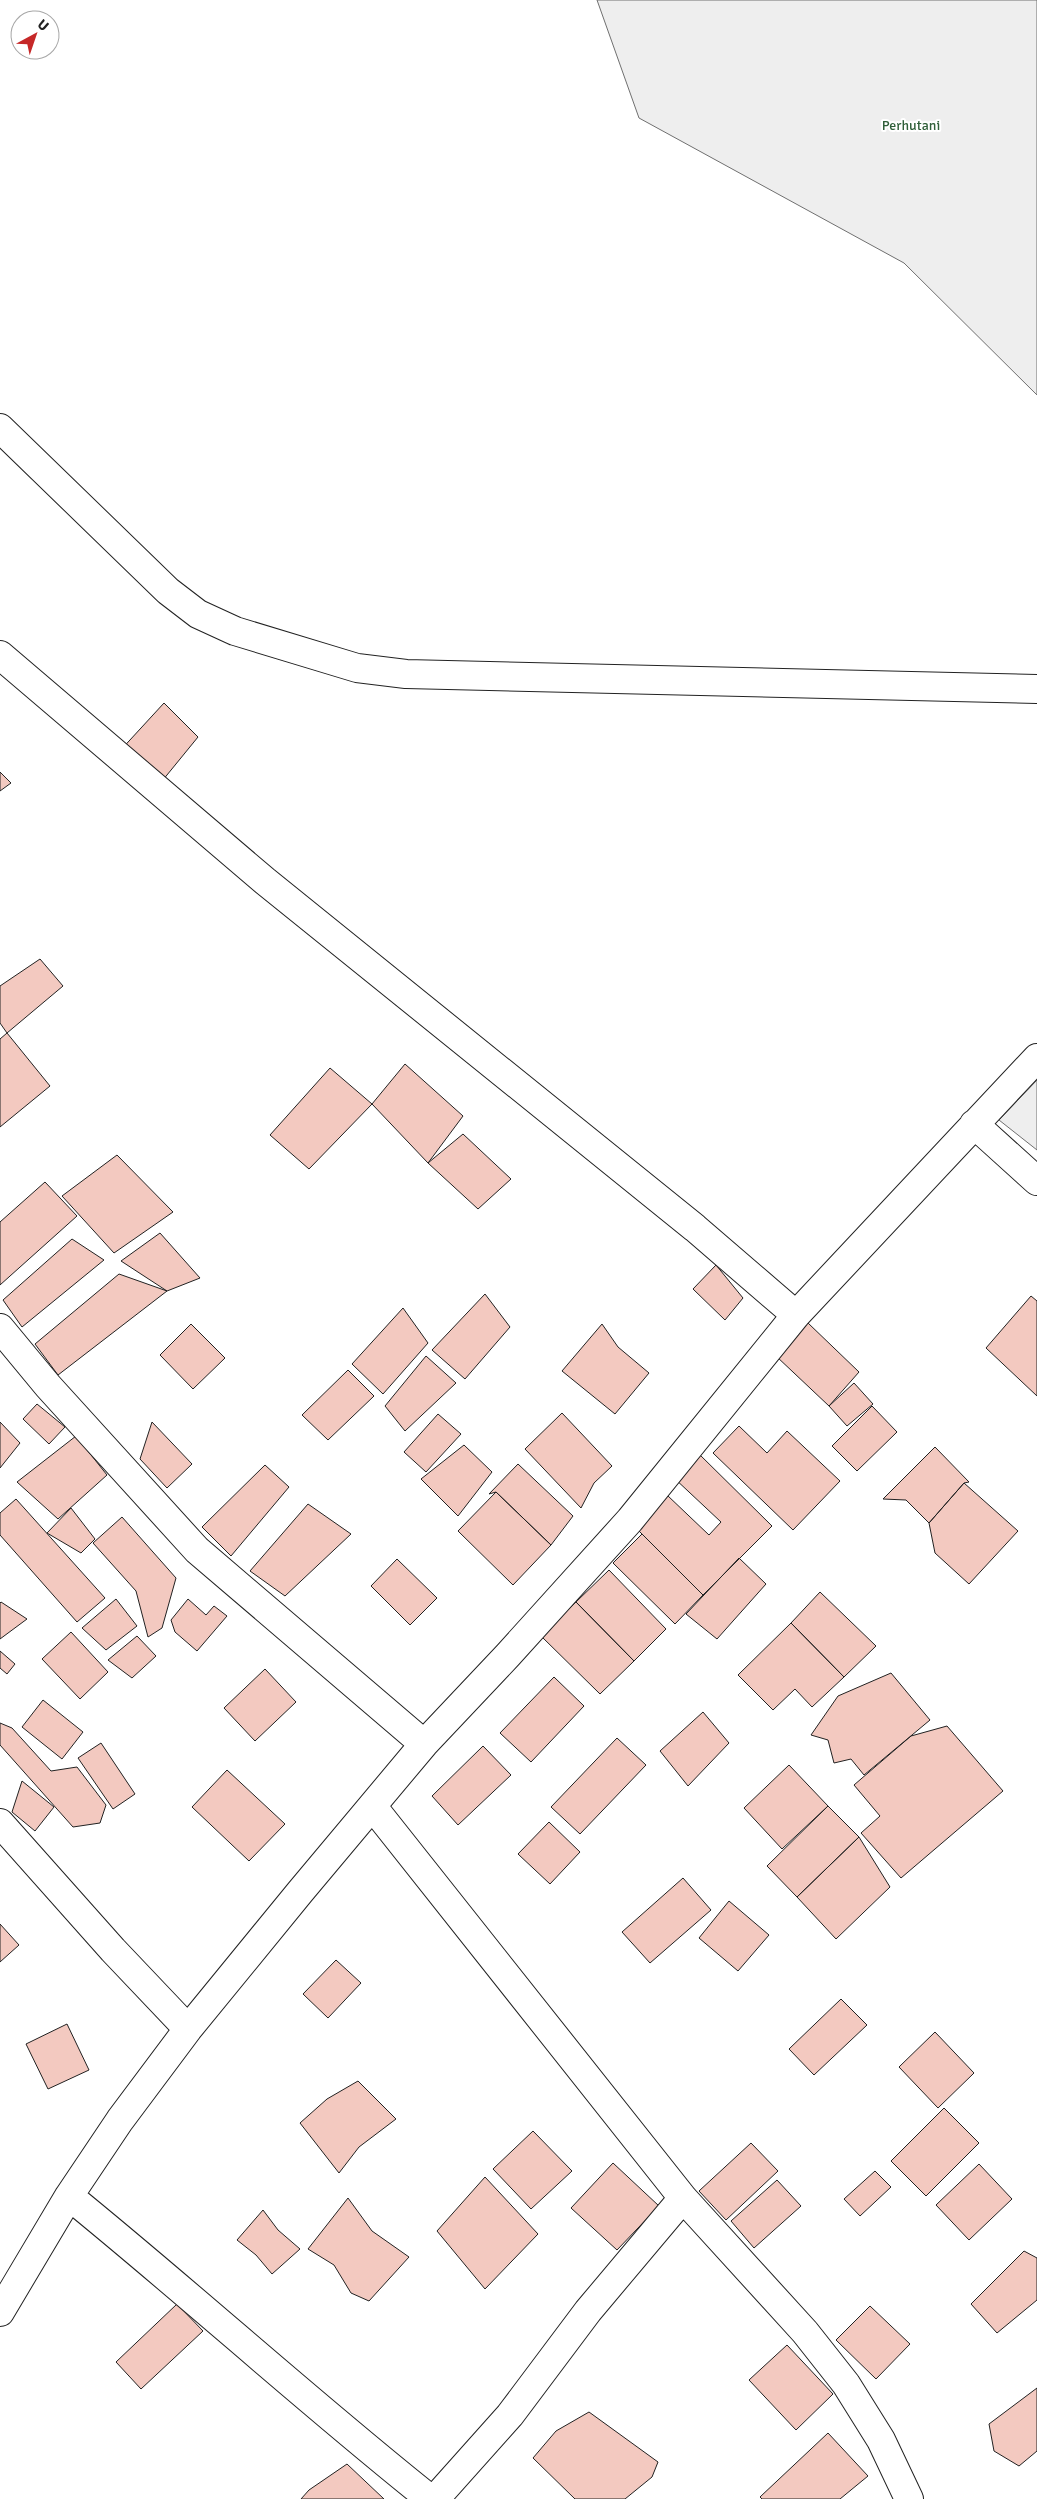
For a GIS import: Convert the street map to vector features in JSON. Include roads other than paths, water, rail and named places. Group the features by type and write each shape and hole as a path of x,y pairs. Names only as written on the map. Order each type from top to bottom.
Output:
{"street":[{"path":"0,428 168,591 198,614 235,631 357,668 406,674 1037,689"},
{"path":"0,656 265,881 695,1228 796,1315"},
{"path":"0,2312 69,2196 120,2120 188,2029 424,1744 515,1649 630,1520 796,1315 1037,1058"},
{"path":"974,1124 1037,1181"},
{"path":"0,1328 48,1386 197,1550 424,1744"},
{"path":"373,1807 683,2198 804,2332 846,2384 881,2440 909,2499"},
{"path":"0,1823 137,1977 188,2029"},
{"path":"69,2196 175,2282 256,2356 343,2430 430,2499"},
{"path":"435,2499 510,2415 588,2311 683,2198"}],"park label":[{"name":"Perhutani","path":"911,125"}]}
